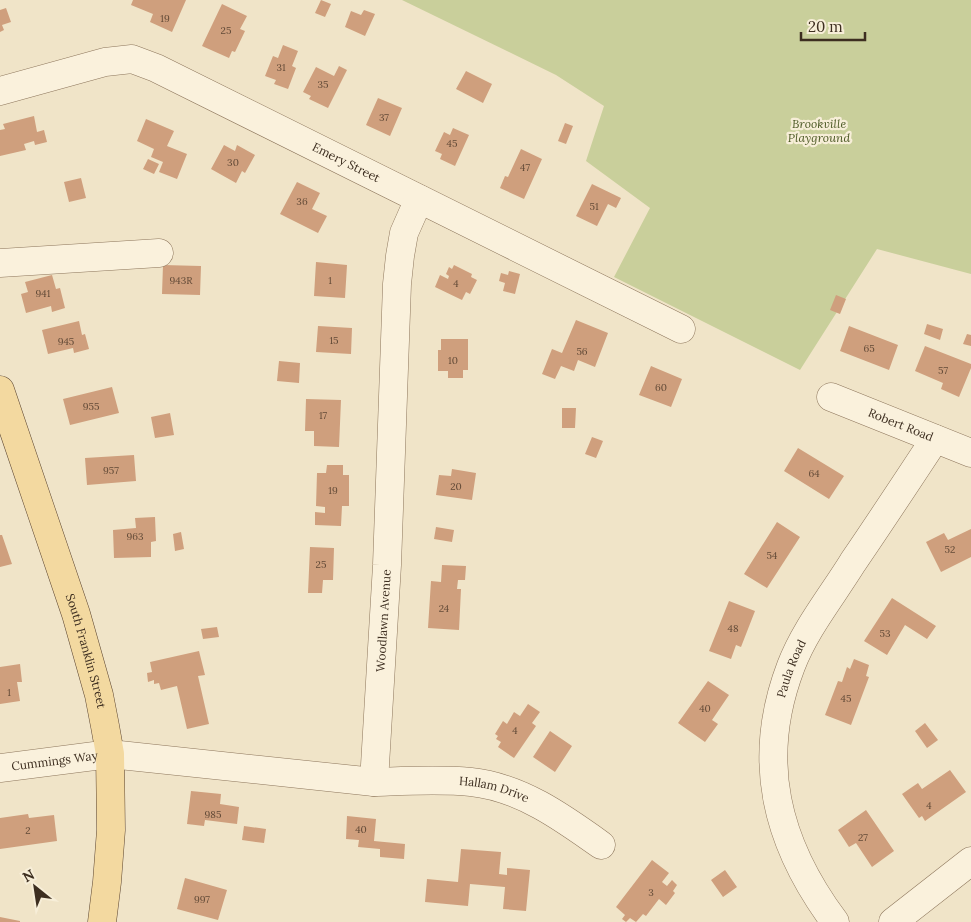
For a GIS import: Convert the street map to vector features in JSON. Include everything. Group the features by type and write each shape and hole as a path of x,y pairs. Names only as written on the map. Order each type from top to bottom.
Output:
{"main road":[{"name":"South Franklin Street","path":"0,390 76,614 99,695 110,754 111,830 102,922"}],"street":[{"name":"Emery Street","path":"0,91 105,62 132,59 195,86 681,329"},
{"name":"Woodlawn Avenue","path":"374,782 388,565 397,284 404,233 419,199"},
{"path":"0,263 159,253"},
{"name":"Robert Road","path":"831,397 971,453"},
{"name":"Paula Road","path":"835,922 804,874 788,843 778,807 773,775 774,741 779,707 791,666 810,628 935,439"},
{"path":"110,754 374,782"},
{"name":"Cummings Way","path":"0,768 110,754"},
{"name":"Hallam Drive","path":"374,782 472,782 503,789 529,799 601,844"},
{"path":"893,922 971,861"}],"green space":[{"name":"Brookville Playground","path":"402,0 971,0 971,274 877,249 800,370 614,277 650,208 586,161 604,106 556,75"}],"building":[{"path":"133,0 186,0 172,32 150,22 153,14 131,5"},
{"path":"321,0 331,4 325,17 315,13"},
{"path":"222,4 247,16 240,29 245,31 235,52 232,51 229,58 202,46"},
{"path":"6,8 11,22 2,25 4,30 0,32 0,10"},
{"path":"364,10 375,14 365,36 345,27 351,11 361,15"},
{"path":"283,45 298,51 292,66 296,68 288,89 274,84 276,80 265,76 273,56 278,58"},
{"path":"339,66 347,70 328,108 309,99 311,96 303,92 316,67 334,76"},
{"path":"466,71 492,84 483,103 456,89"},
{"path":"378,98 402,108 390,136 366,125"},
{"path":"34,116 37,132 44,130 47,142 35,145 34,141 24,144 26,150 0,156 0,130 5,129 3,124"},
{"path":"146,119 174,131 167,146 187,154 177,179 159,172 163,162 151,157 154,149 137,141"},
{"path":"565,123 573,126 566,144 558,141"},
{"path":"453,128 469,135 455,166 440,159 442,154 435,151 444,132 450,135"},
{"path":"224,145 235,151 237,145 255,155 245,173 242,171 236,183 211,169"},
{"path":"521,149 542,159 524,199 500,188 505,176 508,177"},
{"path":"148,159 159,164 154,174 143,169"},
{"path":"81,178 86,198 69,202 64,182"},
{"path":"297,182 320,193 312,209 327,216 318,233 280,214"},
{"path":"592,184 621,198 616,208 608,204 597,226 576,216"},
{"path":"316,262 347,265 345,298 314,296"},
{"path":"163,265 201,266 200,295 162,294"},
{"path":"454,265 472,274 471,277 477,280 470,294 466,292 462,300 435,287 440,275 448,279 449,276 446,274 449,267 452,269"},
{"path":"509,271 520,274 515,294 503,291 505,283 499,281 501,273 508,275"},
{"path":"52,275 56,289 60,288 65,308 52,312 51,306 26,313 21,294 28,292 25,282"},
{"path":"836,295 846,299 840,314 830,310"},
{"path":"576,320 608,333 595,367 578,360 574,371 561,366 555,379 542,374 552,349 562,353"},
{"path":"79,321 82,335 85,334 89,349 74,353 73,348 48,354 42,330"},
{"path":"927,324 943,329 940,340 924,334"},
{"path":"318,326 352,328 351,354 316,352"},
{"path":"849,326 898,345 889,370 840,351"},
{"path":"967,334 971,335 971,346 963,344"},
{"path":"441,339 468,339 468,370 463,370 463,378 448,378 448,371 438,371 438,350 441,350"},
{"path":"925,346 971,364 959,397 941,389 943,383 915,371"},
{"path":"279,361 300,363 299,383 277,381"},
{"path":"651,366 682,379 671,407 639,395"},
{"path":"112,387 119,413 70,425 63,399"},
{"path":"306,399 341,400 339,447 314,446 314,431 305,431"},
{"path":"562,408 576,408 575,428 562,428"},
{"path":"170,413 174,435 155,438 151,417"},
{"path":"592,437 603,441 596,458 585,454"},
{"path":"798,448 844,476 829,499 784,471"},
{"path":"134,455 136,481 87,485 85,458"},
{"path":"327,465 343,465 343,475 349,475 349,506 342,506 341,526 315,525 315,512 325,513 325,507 316,506 317,473 326,473"},
{"path":"452,469 476,473 472,500 436,495 439,475 451,476"},
{"path":"155,517 156,541 151,542 151,557 114,558 113,530 136,528 135,518"},
{"path":"777,522 800,537 767,588 744,574"},
{"path":"436,527 454,530 452,542 434,539"},
{"path":"971,529 971,557 941,572 926,542 944,533 948,540"},
{"path":"181,532 184,549 175,551 173,534"},
{"path":"0,535 2,535 12,564 0,567"},
{"path":"310,547 334,548 333,580 323,580 322,593 308,593"},
{"path":"442,565 466,566 465,580 458,580 457,589 461,589 459,630 428,628 431,581 441,582"},
{"path":"892,598 936,626 927,639 905,625 887,655 864,641"},
{"path":"729,601 755,611 741,647 736,645 731,659 709,651"},
{"path":"217,627 219,637 203,639 201,629"},
{"path":"199,651 205,675 198,676 209,724 187,729 177,686 161,690 159,683 154,684 154,680 148,682 147,673 152,672 150,662"},
{"path":"854,659 869,665 866,676 869,677 851,725 825,715 838,681 842,682 847,667 850,669"},
{"path":"20,664 22,682 17,682 20,701 0,704 0,667"},
{"path":"708,681 729,695 712,720 718,724 705,742 678,723"},
{"path":"528,704 540,712 532,723 536,726 514,758 498,747 501,742 496,739 498,736 495,734 503,721 507,724 514,712 520,716"},
{"path":"925,723 938,740 927,748 915,731"},
{"path":"550,731 572,746 555,772 533,757"},
{"path":"950,770 966,792 925,821 922,816 919,818 902,794 918,783 922,789"},
{"path":"191,791 221,794 220,804 239,807 237,824 205,820 204,826 187,824"},
{"path":"866,810 894,851 872,867 856,843 849,847 838,830"},
{"path":"28,814 29,818 54,815 57,841 0,849 0,818"},
{"path":"347,816 376,819 374,841 405,844 404,859 380,857 380,849 358,847 359,840 346,839"},
{"path":"244,826 266,829 264,843 242,840"},
{"path":"461,849 501,852 499,874 507,875 507,868 530,870 526,911 503,909 505,887 470,884 468,906 425,902 427,879 458,882"},
{"path":"652,860 669,873 662,882 667,886 672,880 677,885 673,891 675,893 666,905 659,899 646,916 643,914 636,922 630,918 626,922 622,919 625,915 616,907"},
{"path":"725,870 737,887 723,897 711,880"},
{"path":"185,878 227,890 218,920 177,909"},
{"path":"0,917 20,921 20,922 0,922"}]}
